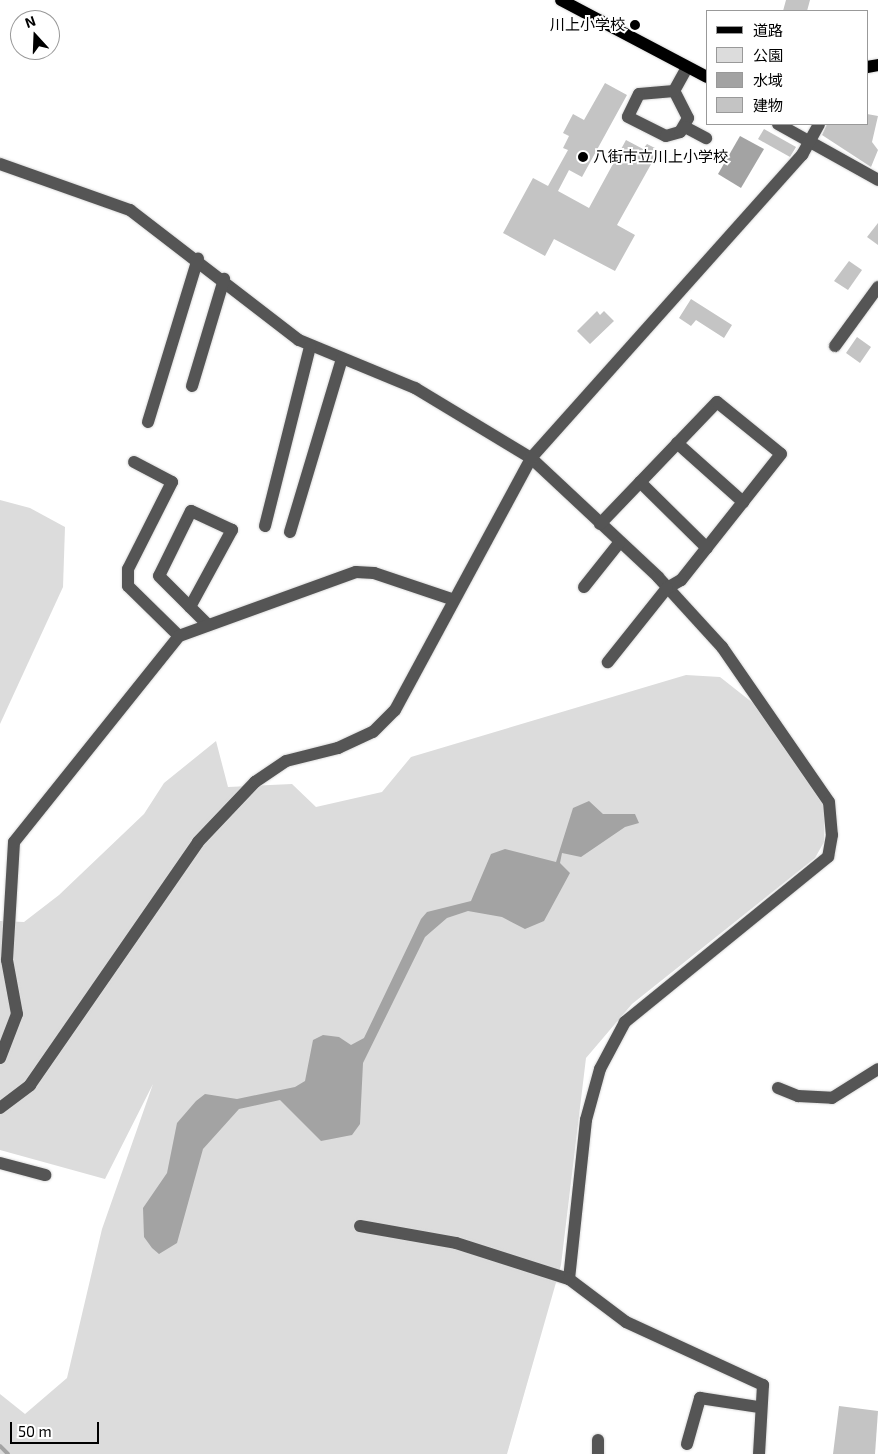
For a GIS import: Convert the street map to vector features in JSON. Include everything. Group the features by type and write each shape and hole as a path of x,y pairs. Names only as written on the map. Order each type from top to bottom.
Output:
{"main road":[{"path":"561,0 687,68 706,76"}],"street":[{"path":"674,91 687,68"},
{"path":"674,91 688,118 686,127"},
{"path":"674,91 639,94 628,117 666,136 686,127"},
{"path":"780,125 878,180"},
{"path":"0,1108 30,1085 198,842 255,782 286,761 338,748 373,732 395,710 415,678 454,600 531,458 810,142 818,125"},
{"path":"686,127 706,138"},
{"path":"0,164 130,210 198,258 310,347 415,388 531,458 667,588 722,647 796,750 829,802 832,834 828,857 625,1022 600,1069 586,1120 569,1279"},
{"path":"148,422 198,258"},
{"path":"192,386 224,279"},
{"path":"835,346 878,287"},
{"path":"265,526 310,347"},
{"path":"290,532 342,359"},
{"path":"600,524 717,402 781,454 681,580 667,588 608,662"},
{"path":"677,443 743,502"},
{"path":"134,462 172,482 126,578 132,591 179,636"},
{"path":"640,482 707,548"},
{"path":"190,607 232,530 191,511 159,576 190,607 207,624"},
{"path":"584,587 620,542"},
{"path":"0,1058 17,1014 7,960 14,842 179,636 207,624 241,617 356,572 374,573 454,600"},
{"path":"778,1088 798,1096 832,1098 878,1069"},
{"path":"0,1163 45,1176"},
{"path":"360,1226 456,1243 569,1279 626,1322 763,1385 759,1407 759,1454"},
{"path":"687,1444 700,1398 759,1407"},
{"path":"598,1440 598,1454"}],"green space":[{"path":"0,500 30,508 65,527 63,587 0,724"},
{"path":"686,675 720,677 758,707 824,806 824,842 815,858 632,1004 586,1058 561,1265 507,1454 0,1454 0,1394 25,1414 67,1378 102,1229 153,1084 105,1179 0,1150 0,921 24,922 59,895 144,814 164,783 216,741 228,787 292,784 316,807 382,792 411,757"}],"water":[{"path":"740,136 764,149 741,188 718,174"},
{"path":"589,801 603,814 635,814 639,823 625,827 581,857 562,853 560,863 570,873 544,921 525,929 502,917 468,911 447,918 425,937 363,1063 360,1124 352,1135 321,1141 280,1100 239,1109 203,1149 177,1243 159,1254 152,1248 144,1237 143,1208 167,1173 177,1123 196,1101 205,1094 237,1099 295,1087 305,1081 313,1040 323,1035 339,1037 351,1045 364,1038 421,919 427,912 471,901 491,854 505,849 556,862 573,808"}],"building":[{"path":"786,0 810,0 807,10 783,10"},
{"path":"605,83 627,95 582,177 569,170 558,191 589,208 626,140 643,149 647,144 659,150 617,225 635,235 615,271 554,239 545,256 503,233 533,178 548,186 568,150 563,148 569,136 563,133 573,114 584,120"},
{"path":"868,114 878,116 872,142 878,150 871,167 822,135 827,125 868,125"},
{"path":"764,129 796,147 790,157 758,139"},
{"path":"878,223 878,245 867,237"},
{"path":"849,261 862,270 848,290 834,281"},
{"path":"691,299 732,325 724,338 696,320 691,326 679,318"},
{"path":"597,311 600,315 604,311 614,321 590,344 577,331"},
{"path":"857,337 871,347 860,363 846,353"},
{"path":"839,1406 878,1411 875,1454 833,1454"}],"waterway":[{"path":"0,1446 8,1454"}],"place":[{"name":"川上小学校","path":"635,25"},
{"name":"八街市立川上小学校","path":"583,157"}]}
